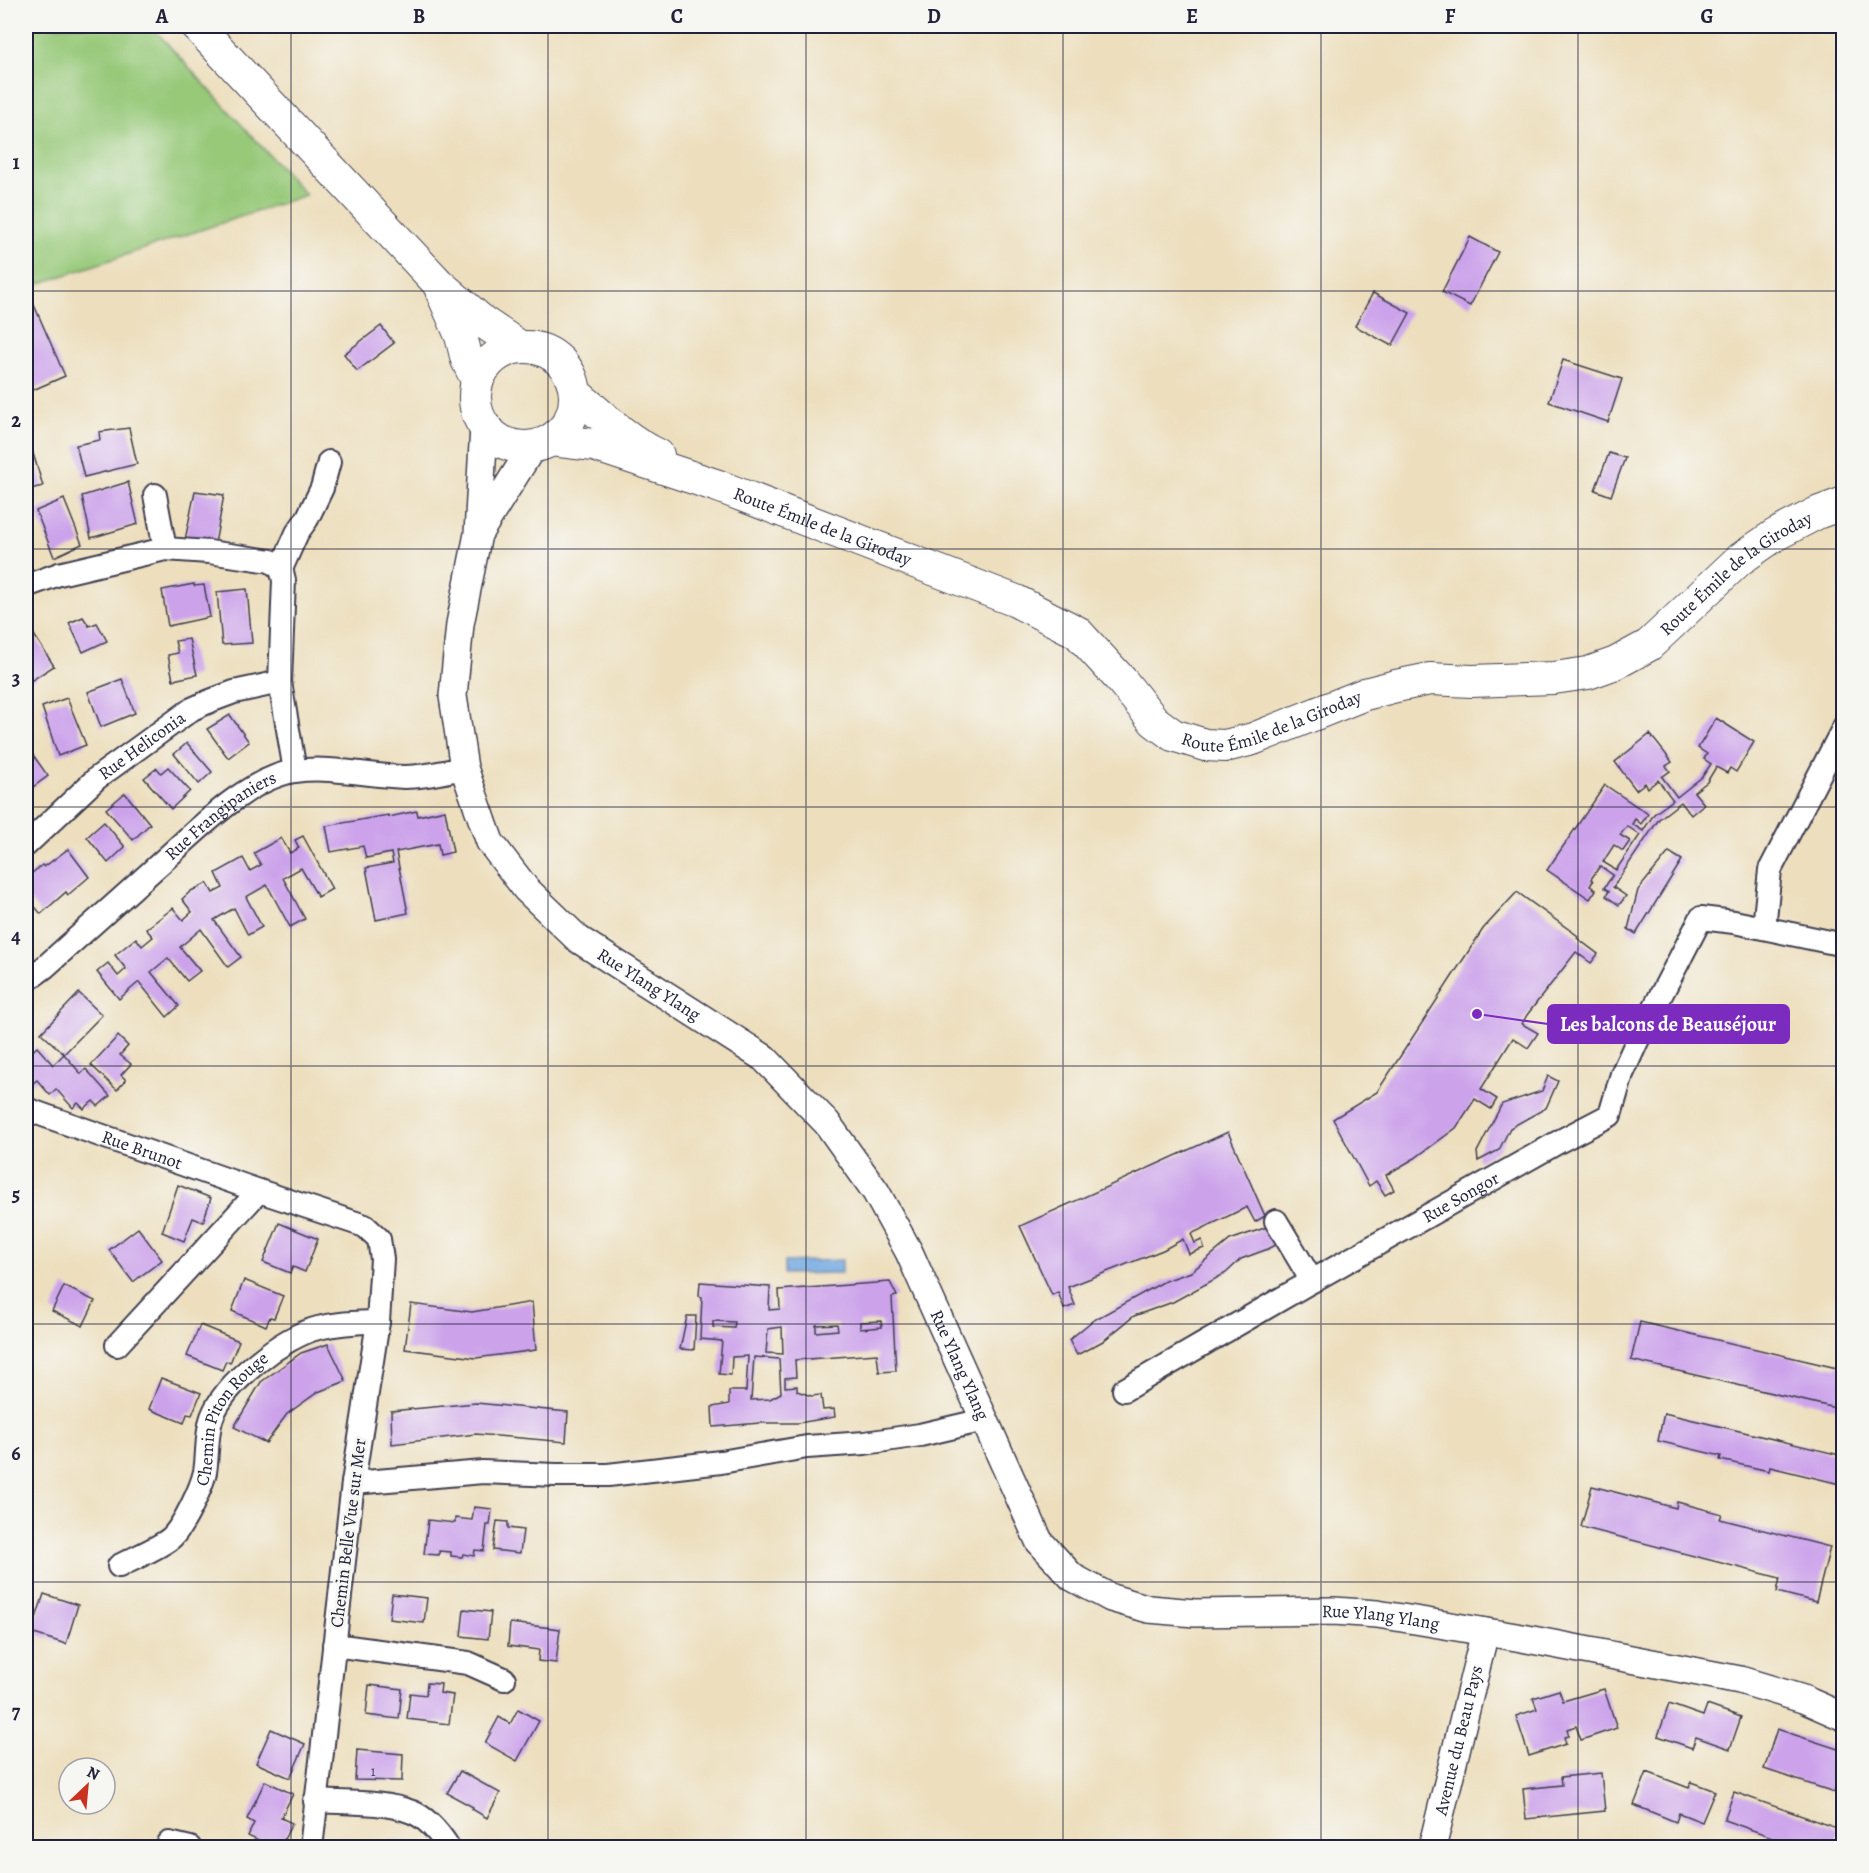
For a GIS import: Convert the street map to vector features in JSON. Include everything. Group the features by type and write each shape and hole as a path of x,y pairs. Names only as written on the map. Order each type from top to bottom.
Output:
{"main road":[{"path":"196,26 438,283 483,322 520,347"},
{"path":"438,283 461,336 467,360 477,380"},
{"path":"542,443 562,431 570,420 574,406 571,378 562,364 550,354 536,348 520,347 506,350 494,357 477,380 475,403 477,414 494,436 519,447 542,443 594,445 718,486"},
{"path":"574,393 648,450 718,486"},
{"name":"Route Émile de la Giroday","path":"718,486 1016,600 1057,620 1088,642 1154,721 1173,735 1205,745 1225,746 1253,739 1365,694 1396,686 1430,679 1472,681 1554,678 1588,673 1616,663 1648,645 1739,560 1774,535 1817,513 1844,503"}],"street":[{"path":"478,534 484,426"},
{"path":"478,534 542,443"},
{"path":"280,569 322,488 329,462"},
{"path":"155,495 165,549"},
{"name":"Rue Ylang Ylang","path":"478,534 460,624 453,696 464,768 490,842 526,889 578,939 764,1058 827,1123 876,1192 909,1252 1039,1541 1072,1577 1111,1598 1149,1609 1195,1613 1334,1611 1377,1614 1485,1632 1740,1680 1803,1700 1844,1717"},
{"path":"27,583 165,549 209,552 271,561 280,569 284,580 280,682 295,771"},
{"name":"Rue Heliconia","path":"26,845 97,778 192,710 210,700 234,692 280,682"},
{"path":"1844,727 1770,870 1764,928 1844,945"},
{"name":"Rue Frangipaniers","path":"26,981 45,967 219,813 256,784 274,776 295,771 316,770 406,777 464,768"},
{"name":"Rue Songor","path":"1124,1390 1312,1281 1610,1115 1622,1074 1637,1041 1701,918 1764,928"},
{"name":"Rue Brunot","path":"26,1109 365,1226"},
{"path":"117,1344 259,1191"},
{"path":"1276,1221 1312,1281"},
{"name":"Chemin Belle Vue sur Mer","path":"311,1848 353,1483 378,1322 382,1259 379,1239 365,1226"},
{"name":"Chemin Piton Rouge","path":"119,1566 171,1538 184,1521 204,1474 212,1418 223,1397 239,1379 276,1348 317,1328 357,1322 378,1322"},
{"path":"353,1483 483,1472 608,1475 921,1435 984,1420"},
{"name":"Avenue du Beau Pays","path":"1432,1848 1485,1632"},
{"path":"334,1645 468,1663 504,1679"},
{"path":"315,1801 394,1807 414,1813 429,1823 449,1848"}],"green space":[{"path":"26,26 151,26 306,195 26,288"}],"water":[{"path":"842,1260 842,1273 784,1274 784,1262"}],"building":[{"path":"1470,237 1498,252 1470,306 1442,292"},
{"path":"1373,293 1410,313 1392,346 1355,326"},
{"path":"31,298 65,376 26,393 26,301"},
{"path":"381,326 394,343 357,371 344,354"},
{"path":"1563,360 1622,379 1608,422 1549,402"},
{"path":"129,428 137,464 84,477 76,445 100,440 99,432"},
{"path":"32,450 43,486 26,490 26,451"},
{"path":"1609,453 1625,458 1611,496 1595,490"},
{"path":"128,482 138,524 91,538 82,496"},
{"path":"195,491 224,495 215,544 185,540"},
{"path":"64,499 82,544 54,557 36,511"},
{"path":"194,584 194,586 204,585 210,617 168,626 162,590"},
{"path":"247,589 252,643 222,645 217,592"},
{"path":"83,617 89,626 97,623 107,641 83,652 69,623"},
{"path":"29,627 54,666 26,684 26,629"},
{"path":"189,639 197,675 173,680 168,655 178,653 175,641"},
{"path":"122,679 135,713 101,727 88,692"},
{"path":"67,698 86,745 58,756 42,707"},
{"path":"230,715 249,742 228,758 207,729"},
{"path":"1716,718 1754,742 1736,772 1730,768 1727,773 1716,767 1707,782 1694,792 1704,804 1691,815 1681,802 1659,819 1613,887 1626,896 1619,905 1606,896 1609,891 1604,888 1613,875 1600,866 1591,879 1593,881 1590,886 1596,890 1590,899 1547,870 1605,785 1648,814 1641,824 1635,819 1632,824 1643,831 1654,814 1673,800 1658,780 1648,788 1645,783 1636,790 1615,762 1650,734 1672,762 1666,766 1670,771 1662,777 1677,797 1702,777 1711,764 1704,759 1707,754 1698,748","holes":["1627,826 1640,835 1616,870 1603,862 1614,845 1623,851 1630,841 1620,835"]},
{"path":"187,743 212,772 199,784 174,754"},
{"path":"28,748 48,776 26,792 26,750"},
{"path":"168,767 190,791 171,809 144,778 157,768 161,773"},
{"path":"125,793 150,824 133,840 106,809"},
{"path":"445,810 453,852 440,855 438,844 396,852 408,913 376,920 366,868 393,863 391,853 366,858 363,846 331,852 326,826 417,811 418,816"},
{"path":"104,822 125,847 108,863 87,837"},
{"path":"303,836 332,889 318,897 301,868 283,878 305,919 290,927 267,885 246,897 262,927 248,935 234,908 214,920 241,957 228,967 201,929 180,947 200,971 187,981 168,958 151,972 179,1006 167,1017 139,982 119,999 97,972 108,963 118,976 126,969 115,955 136,938 142,946 153,937 146,929 173,908 183,920 192,912 182,899 191,891 207,883 213,893 223,888 216,873 243,858 250,871 261,865 254,853 281,838 290,853 299,848 295,840"},
{"path":"68,849 89,877 68,895 66,892 41,914 26,896 26,878"},
{"path":"1669,852 1682,860 1636,934 1628,929 1638,890"},
{"path":"1517,892 1578,936 1577,938 1598,954 1591,963 1576,952 1527,1015 1522,1024 1538,1033 1528,1048 1513,1038 1481,1089 1497,1099 1491,1109 1475,1099 1456,1128 1415,1158 1386,1175 1394,1190 1385,1195 1376,1181 1369,1186 1333,1119 1377,1092 1483,929"},
{"path":"79,993 102,1015 64,1054 41,1033"},
{"path":"118,1036 128,1046 120,1055 131,1064 121,1075 126,1080 117,1090 91,1065"},
{"path":"37,1047 53,1065 64,1054 81,1074 86,1069 110,1096 98,1106 93,1101 84,1109 78,1103 73,1108 56,1089 50,1095 37,1080 33,1083 30,1080 26,1084 26,1057"},
{"path":"1548,1076 1558,1081 1546,1108 1510,1128 1499,1150 1478,1161 1477,1152 1502,1104 1542,1091"},
{"path":"1228,1132 1265,1216 1255,1222 1247,1207 1191,1234 1195,1243 1202,1240 1204,1248 1189,1254 1183,1239 1163,1250 1068,1287 1075,1305 1064,1309 1058,1292 1052,1295 1020,1226"},
{"path":"178,1185 211,1198 203,1222 193,1218 184,1241 162,1232"},
{"path":"279,1223 318,1239 305,1272 293,1267 290,1273 263,1262"},
{"path":"1273,1225 1282,1242 1241,1259 1226,1273 1173,1302 1134,1316 1103,1341 1077,1355 1069,1340 1092,1321 1165,1281 1191,1272 1230,1240"},
{"path":"138,1228 162,1260 133,1282 109,1250"},
{"path":"244,1280 283,1296 274,1318 270,1317 266,1326 232,1311"},
{"path":"700,1282 770,1287 769,1310 780,1309 779,1290 890,1282 897,1296 892,1297 896,1371 879,1372 877,1354 795,1360 796,1377 785,1378 785,1387 797,1386 797,1391 811,1396 821,1395 823,1410 834,1409 835,1417 798,1423 713,1427 712,1407 729,1404 729,1391 746,1391 748,1356 732,1357 731,1375 719,1374 722,1341 700,1339 702,1297 699,1296","holes":["713,1321 735,1322 734,1328 713,1327","881,1321 882,1327 860,1329 860,1322","837,1324 838,1330 816,1332 816,1325","782,1327 783,1354 766,1353 768,1329","754,1357 779,1359 781,1393 770,1399 751,1400"]},
{"path":"64,1286 95,1301 83,1326 52,1311"},
{"path":"532,1302 536,1350 476,1358 405,1349 411,1304 472,1312"},
{"path":"687,1316 696,1316 694,1350 680,1349"},
{"path":"1640,1322 1837,1368 1844,1346 1844,1410 1631,1360"},
{"path":"200,1325 239,1341 230,1363 226,1361 222,1370 187,1356"},
{"path":"328,1344 346,1381 318,1392 287,1414 266,1443 234,1427 261,1382 301,1353"},
{"path":"161,1378 201,1393 192,1415 187,1414 184,1423 149,1409"},
{"path":"476,1403 568,1412 566,1442 476,1434 392,1444 391,1411"},
{"path":"1664,1413 1844,1456 1844,1485 1770,1467 1769,1471 1720,1460 1721,1456 1658,1441"},
{"path":"1592,1486 1676,1508 1677,1502 1722,1514 1720,1519 1830,1547 1816,1602 1777,1592 1780,1578 1581,1527"},
{"path":"474,1507 492,1509 490,1525 487,1525 484,1551 475,1550 474,1556 463,1554 462,1557 451,1556 451,1552 439,1551 439,1555 424,1554 428,1520 455,1523 455,1518 472,1520"},
{"path":"497,1521 508,1522 508,1528 523,1530 520,1553 493,1550"},
{"path":"44,1594 78,1605 66,1644 31,1633"},
{"path":"392,1594 427,1598 424,1623 389,1619"},
{"path":"464,1609 491,1612 488,1639 461,1636"},
{"path":"510,1623 560,1629 556,1663 538,1661 539,1650 508,1646"},
{"path":"427,1683 441,1684 440,1693 453,1695 449,1724 407,1719 410,1693 426,1695"},
{"path":"369,1685 402,1689 399,1719 366,1715"},
{"path":"1604,1689 1617,1728 1581,1740 1576,1726 1567,1729 1569,1736 1564,1737 1566,1744 1529,1756 1516,1716 1537,1709 1533,1698 1559,1690 1563,1701"},
{"path":"1669,1704 1703,1716 1707,1705 1741,1717 1730,1749 1696,1737 1692,1748 1658,1736"},
{"path":"518,1709 539,1721 517,1761 485,1743 499,1717 510,1724"},
{"path":"271,1729 305,1744 290,1778 256,1763"},
{"path":"1777,1729 1844,1751 1844,1764 1834,1792 1764,1769"},
{"path":"357,1750 403,1754 402,1781 355,1780"},
{"path":"460,1771 500,1793 487,1818 472,1809 473,1807 447,1793"},
{"path":"1647,1772 1689,1788 1691,1782 1715,1791 1702,1822 1679,1813 1676,1822 1634,1805"},
{"path":"1601,1773 1605,1811 1526,1819 1523,1789 1562,1785 1561,1777"},
{"path":"265,1781 293,1794 281,1818 292,1823 280,1848 273,1848 248,1836 254,1823 247,1819"},
{"path":"1734,1792 1839,1829 1832,1848 1803,1848 1724,1820"},
{"path":"390,1840 408,1843 407,1848 389,1848"}],"place":[{"name":"Les balcons de Beauséjour","path":"1477,1014"}]}
